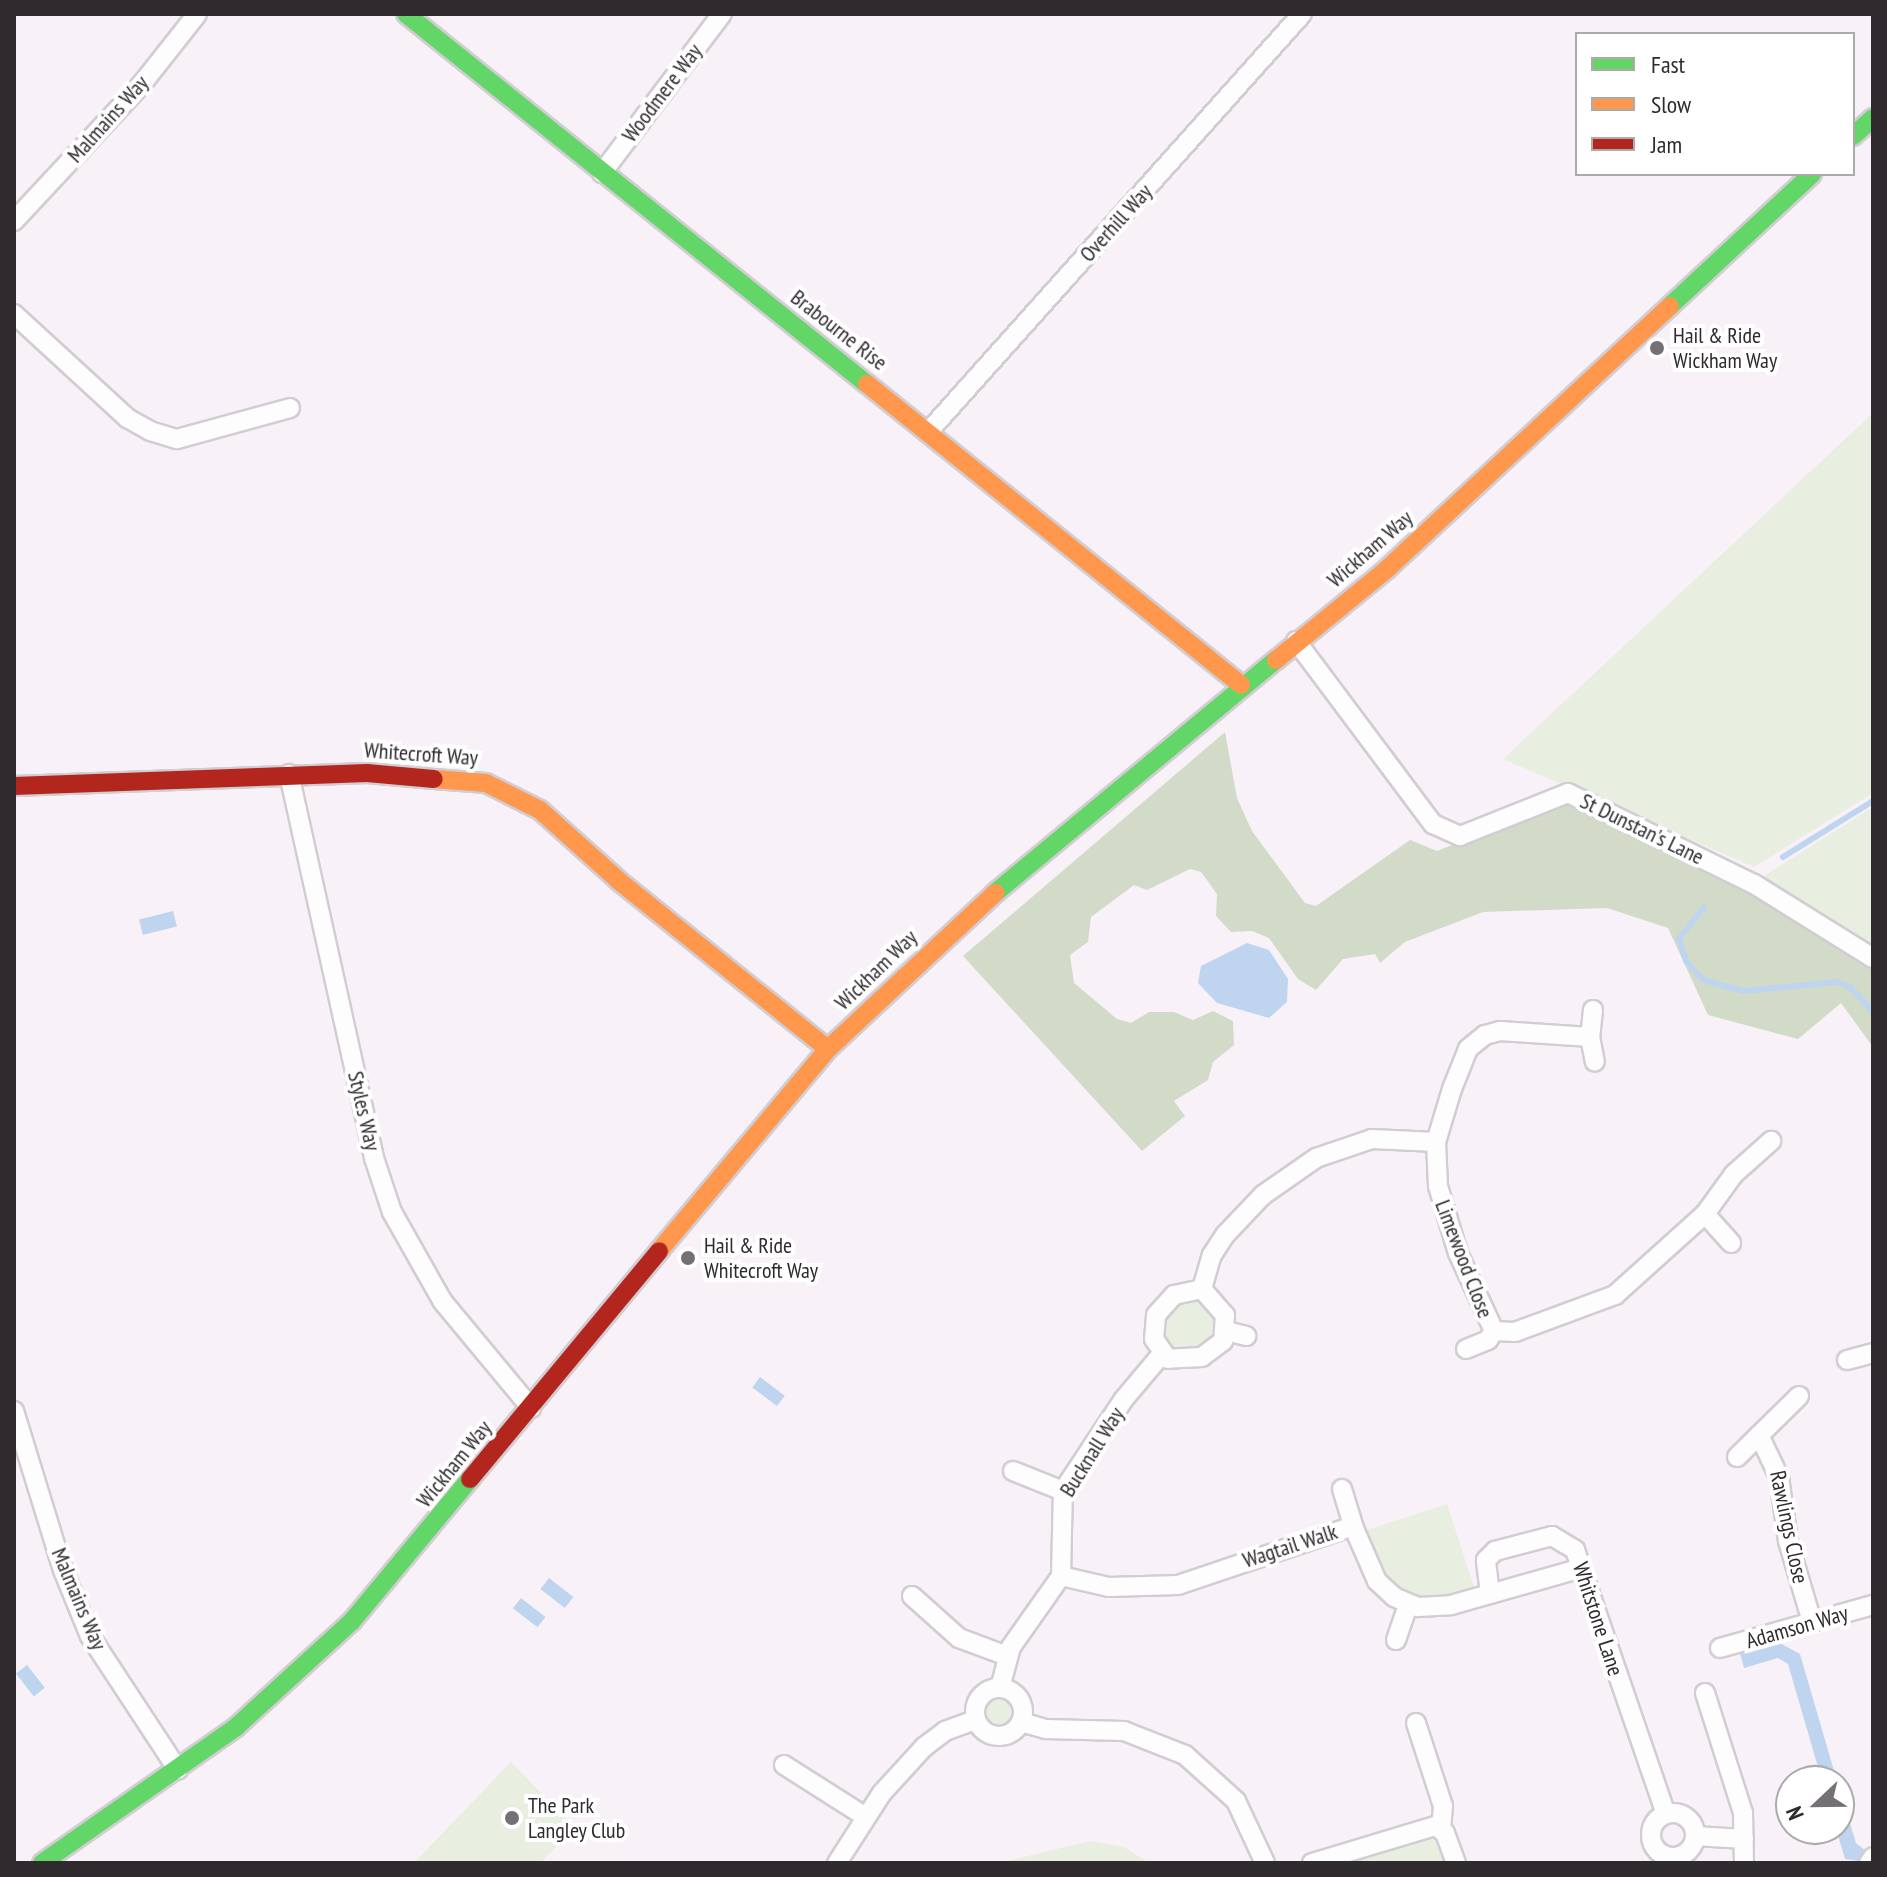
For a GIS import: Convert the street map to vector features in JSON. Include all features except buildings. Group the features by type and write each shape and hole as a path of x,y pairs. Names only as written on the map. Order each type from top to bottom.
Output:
{"street":[{"name":"Malmains Way","path":"14,221 141,85 197,14"},
{"name":"Brabourne Rise","path":"406,14 929,431 1241,685"},
{"name":"Woodmere Way","path":"602,173 722,14"},
{"name":"Overhill Way","path":"929,431 1302,14"},
{"path":"1855,134 1873,118"},
{"name":"Wickham Way","path":"42,1863 178,1770 269,1699 352,1621 828,1049 978,907 1241,685 1387,569 1810,176"},
{"path":"14,314 127,418 150,431 177,439 290,408"},
{"name":"St Dunstan's Lane","path":"1296,641 1433,824 1460,836 1568,793 1754,884 1873,958"},
{"name":"Whitecroft Way","path":"14,786 367,773 486,783 540,810 619,881 828,1049"},
{"name":"Styles Way","path":"289,774 374,1158 392,1212 443,1302 531,1408"},
{"path":"1593,1010 1590,1037 1595,1062"},
{"name":"Limewood Close","path":"1590,1037 1546,1038 1500,1031 1478,1039 1459,1066 1436,1142 1443,1211 1494,1331 1515,1332 1605,1301 1705,1214 1734,1174 1771,1141"},
{"path":"1202,1289 1212,1255 1225,1235 1263,1195 1316,1158 1375,1139 1436,1142"},
{"path":"1705,1214 1731,1243"},
{"path":"1202,1289 1220,1304 1226,1331 1217,1347 1202,1357 1174,1361 1161,1355 1153,1331 1160,1308 1178,1292 1202,1289"},
{"path":"1226,1331 1246,1336"},
{"path":"1466,1349 1488,1340 1494,1331"},
{"path":"1847,1360 1873,1353"},
{"name":"Bucknall Way","path":"1061,1576 1063,1491 1124,1399 1161,1355"},
{"name":"Rawlings Close","path":"1737,1457 1799,1396"},
{"name":"Malmains Way","path":"14,1411 63,1570 90,1636 178,1770"},
{"name":"Rawlings Close","path":"1759,1435 1770,1449 1784,1494 1788,1541 1812,1622"},
{"path":"1013,1471 1063,1491"},
{"path":"1342,1489 1353,1526"},
{"name":"Wagtail Walk","path":"1061,1576 1109,1587 1165,1587 1353,1526 1377,1581 1408,1605"},
{"name":"Whitstone Lane","path":"1484,1595 1489,1554 1552,1536 1570,1544 1582,1568 1666,1814"},
{"path":"1396,1640 1408,1605 1439,1607 1582,1568"},
{"path":"1000,1688 1007,1656 1061,1576"},
{"path":"912,1596 959,1638 1007,1656"},
{"name":"Adamson Way","path":"1720,1648 1873,1605"},
{"path":"1000,1688 978,1699 975,1720 982,1730 998,1736 1021,1722 1046,1729 1124,1731 1185,1755 1236,1801 1265,1863"},
{"path":"1000,1688 1018,1698 1021,1722"},
{"path":"1705,1693 1743,1813 1744,1863"},
{"path":"837,1863 866,1817 929,1742 975,1720"},
{"path":"1416,1723 1443,1806 1441,1828 1456,1863"},
{"path":"784,1765 866,1817"},
{"path":"1666,1814 1684,1816 1695,1836 1685,1853 1670,1860 1652,1841 1653,1826 1666,1814"},
{"path":"1312,1863 1428,1826 1441,1828"},
{"path":"1695,1836 1744,1839"},
{"path":"1869,1863 1873,1857"}],"shaded area":[{"path":"1873,413 1873,793 1754,867 1503,759"},
{"path":"1873,807 1873,951 1759,879"},
{"path":"1189,1298 1209,1306 1217,1326 1209,1346 1189,1354 1169,1346 1161,1326 1169,1306"},
{"path":"1447,1504 1475,1590 1421,1599 1398,1590 1385,1580 1364,1531"},
{"path":"998,1696 1009,1701 1014,1712 1009,1723 998,1728 987,1723 982,1712 987,1701"},
{"name":"The Park Langley Club","path":"511,1762 574,1827 541,1863 414,1863"},
{"path":"1428,1837 1442,1846 1447,1863 1344,1863"},
{"path":"1090,1841 1124,1847 1149,1863 998,1863"}],"green space":[{"path":"1225,732 1237,798 1252,831 1305,903 1316,906 1410,840 1437,851 1568,799 1753,893 1873,967 1873,1047 1841,1003 1798,1039 1708,1015 1668,928 1607,908 1483,912 1405,942 1380,963 1375,954 1343,959 1316,990 1298,979 1269,938 1252,931 1231,932 1216,916 1217,894 1201,872 1190,869 1147,890 1134,885 1091,917 1088,942 1070,955 1074,983 1117,1019 1131,1023 1149,1012 1174,1012 1193,1020 1213,1011 1233,1021 1234,1045 1213,1062 1208,1080 1174,1101 1185,1116 1142,1151 963,956"}],"water":[{"path":"173,911 177,927 143,935 139,919"},
{"path":"1247,943 1269,950 1288,979 1287,1002 1269,1018 1217,1003 1198,983 1201,966"},
{"path":"760,1377 785,1396 777,1406 752,1387"},
{"path":"549,1578 573,1597 565,1608 540,1589"},
{"path":"521,1598 545,1617 537,1627 513,1608"},
{"path":"1778,1642 1800,1654 1832,1765 1817,1765 1788,1664 1778,1658 1744,1668 1740,1653"},
{"path":"27,1665 45,1688 34,1696 16,1674"},
{"path":"1855,1840 1873,1857 1873,1863 1845,1859 1841,1845 1855,1845"}],"waterway":[{"path":"1783,857 1873,801"},
{"path":"1704,907 1679,939 1686,961 1703,980 1743,991 1837,982 1850,987 1873,1012"}],"traffic: fast":[{"path":"406,14 867,384"},
{"path":"1855,134 1873,118"},
{"path":"1670,306 1810,176"},
{"path":"995,893 1276,660"},
{"path":"42,1863 236,1727 352,1621 470,1479"}],"traffic: slow":[{"path":"1276,660 1387,569 1670,306"},
{"path":"867,384 1241,685"},
{"path":"434,779 486,783 540,810 619,881 828,1049"},
{"path":"659,1251 828,1049 995,893"}],"traffic: jam":[{"path":"14,786 367,773 434,779"},
{"path":"470,1479 659,1251"}],"place":[{"name":"Hail & Ride Wickham Way","path":"1657,348"},
{"name":"Hail & Ride Whitecroft Way","path":"688,1258"},
{"name":"The Park Langley Club","path":"512,1818"}]}
